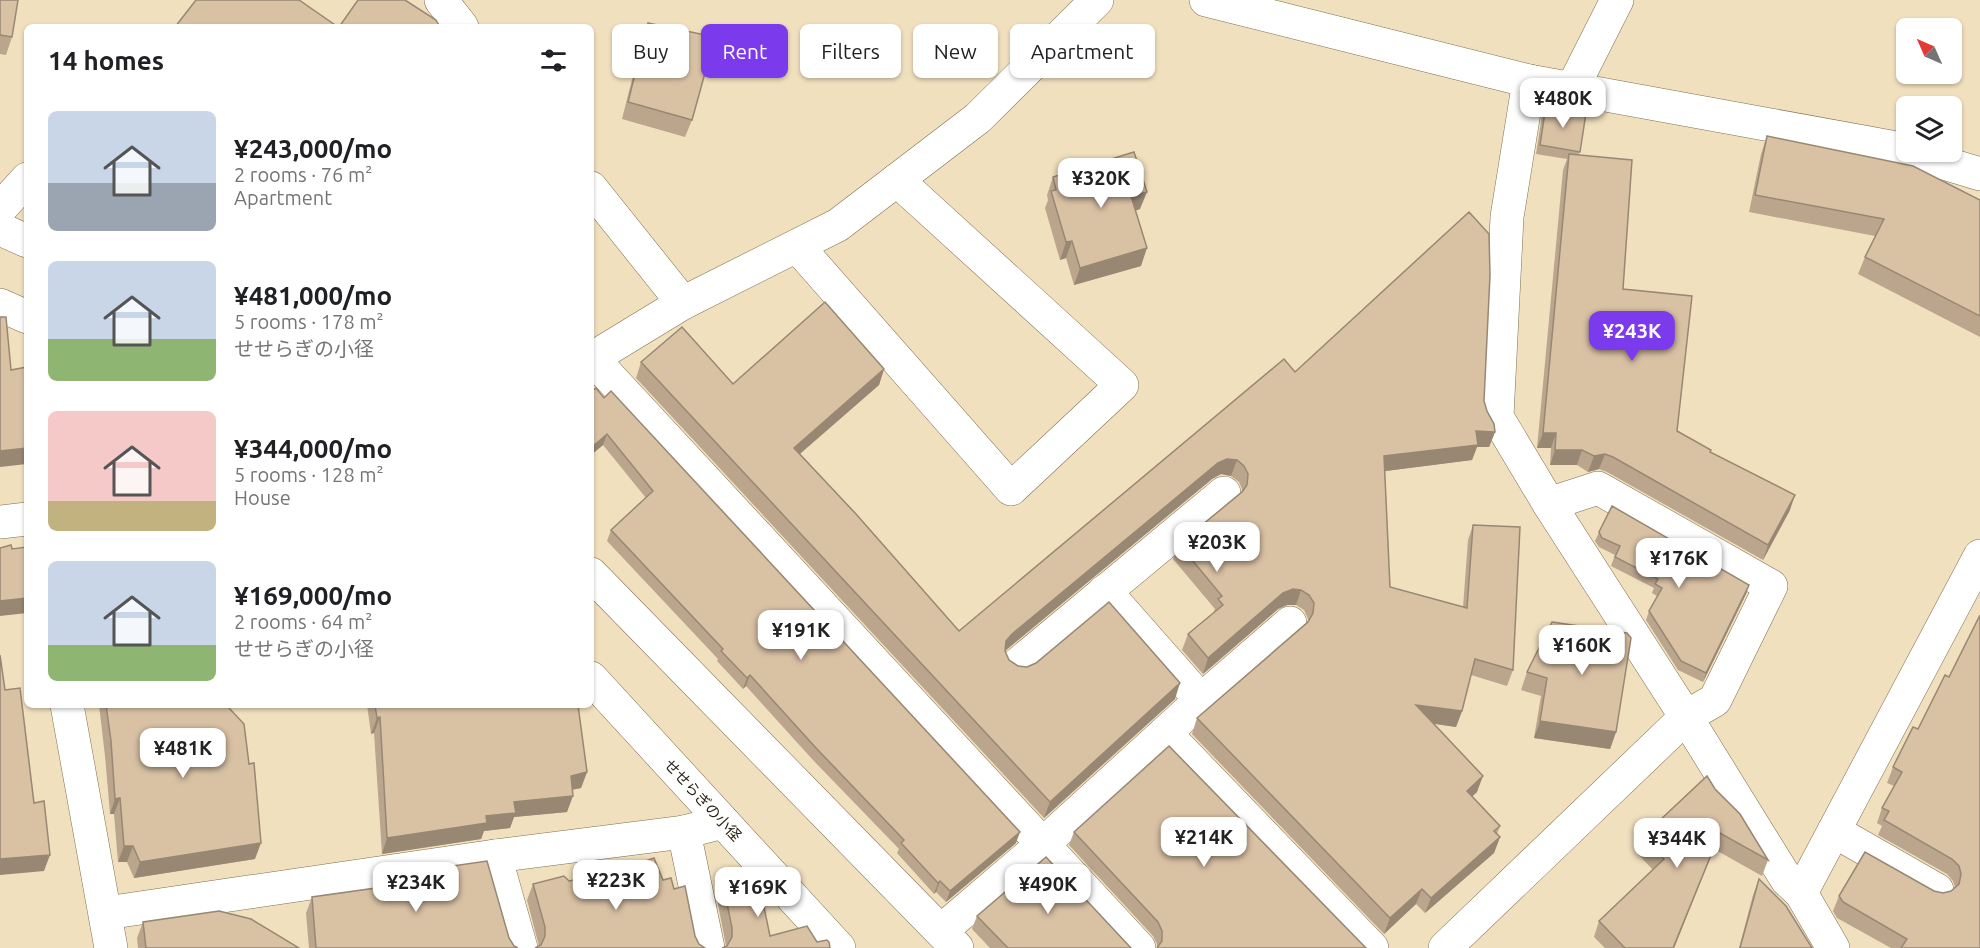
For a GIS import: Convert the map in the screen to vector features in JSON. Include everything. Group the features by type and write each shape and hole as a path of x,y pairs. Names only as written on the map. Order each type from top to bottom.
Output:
{"street":[{"path":"441,0 460,24"},
{"path":"594,358 683,303 838,225 978,118 1096,0"},
{"path":"1206,0 1529,81 1891,147 1980,174"},
{"path":"1572,89 1617,0"},
{"path":"1529,81 1507,217 1497,417 1549,504 1686,717 1787,880 1801,893 1833,948"},
{"path":"797,246 1011,489 1122,385 897,180"},
{"path":"0,208 24,182"},
{"path":"594,192 683,303"},
{"path":"0,229 24,240"},
{"path":"0,305 24,315"},
{"path":"594,361 1139,948"},
{"path":"1445,948 1686,717 1715,700 1771,586 1598,488 1549,504"},
{"path":"1018,664 1224,493"},
{"path":"0,522 24,519"},
{"path":"1801,893 1980,556"},
{"path":"594,577 949,939 1043,844 1290,622"},
{"path":"1105,591 1202,700"},
{"name":"せせらぎの小径","path":"594,681 839,948"},
{"path":"68,708 111,948"},
{"path":"1165,733 1372,948"},
{"path":"106,913 495,856 684,832 723,822"},
{"path":"1834,831 1937,890"},
{"path":"684,832 708,948"},
{"path":"495,856 521,948"}],"building":[{"path":"0,0 18,0 12,37 0,35"},
{"path":"196,0 299,0 334,24 177,24"},
{"path":"358,0 405,0 436,20 438,24 341,24"},
{"path":"689,32 701,34 701,78 704,78 692,120 628,102 634,78 689,78"},
{"path":"1546,106 1586,113 1580,152 1540,145"},
{"path":"1767,136 1913,166 1980,200 1980,316 1865,257 1884,219 1755,195"},
{"path":"1134,152 1147,192 1131,196 1147,248 1080,268 1072,241 1066,242 1051,191 1056,190 1053,177"},
{"path":"1569,154 1632,160 1623,289 1692,296 1677,431 1711,450 1710,452 1795,495 1768,545 1613,457 1605,454 1594,456 1582,450 1555,450 1556,433 1543,433"},
{"path":"1469,212 1489,234 1490,275 1484,401 1495,432 1476,431 1478,445 1384,456 1390,587 1467,608 1473,525 1520,527 1513,670 1475,659 1462,711 1416,705 1483,776 1467,791 1500,826 1494,831 1500,837 1431,898 1422,889 1390,918 1197,718 1308,622 1313,613 1314,603 1309,595 1301,590 1293,589 1283,593 1208,658 1188,634 1223,605 1218,599 1222,596 1179,544 1242,492 1247,485 1248,474 1237,460 1227,459 1218,463 1006,641 1005,651 1009,660 1018,666 1027,667 1036,663 1109,602 1180,683 1050,802 641,362 682,327 733,384 825,302 884,369 794,448 856,514 959,631 1284,359 1295,372"},
{"path":"0,317 6,317 11,370 24,368 24,448 0,451"},
{"path":"596,388 604,398 611,391 1020,832 950,891 940,881 938,883 901,843 904,840 750,675 747,678 721,651 723,649 611,530 653,491 607,434 594,445 594,390"},
{"path":"1612,506 1749,585 1706,673 1681,661 1649,611 1662,588 1655,584 1658,579 1615,557 1620,546 1602,538 1599,532"},
{"path":"11,545 12,549 24,547 24,598 0,601 0,548"},
{"path":"1980,615 1980,948 1901,948 1907,939 1843,902 1839,896 1865,852 1934,891 1943,893 1951,891 1959,884 1961,874 1959,866 1952,859 1884,820 1889,811 1882,808 1902,772 1893,767 1913,727 1918,729 1945,675 1949,677"},
{"path":"1552,622 1627,633 1631,638 1616,732 1540,721 1547,678 1527,672"},
{"path":"0,655 5,690 20,688 34,803 44,801 50,855 0,859"},
{"path":"106,708 229,708 244,724 249,764 254,763 261,843 140,862 133,846 124,846 120,798 115,799"},
{"path":"375,708 578,708 587,772 571,776 573,796 514,802 516,813 486,816 487,823 387,838 380,717 377,718"},
{"path":"1169,746 1366,948 1157,948 1162,941 1162,931 1158,922 1074,832"},
{"path":"1707,776 1715,789 1740,814 1768,860 1720,833 1673,948 1625,948 1599,921 1664,859 1642,837"},
{"path":"1046,857 1131,948 1008,948 977,916"},
{"path":"654,858 663,880 671,878 674,889 685,886 695,936 699,944 705,948 535,948 541,945 545,936 545,927 533,884 564,876 569,881 620,870"},
{"path":"487,861 509,938 518,948 316,948 312,897 390,886 390,875"},
{"path":"756,869 770,936 807,926 817,942 827,940 830,948 722,948 727,946 732,937 732,928 722,878"},
{"path":"1759,879 1786,906 1812,948 1740,948"},
{"path":"219,911 251,919 299,948 146,948 143,922"}]}
